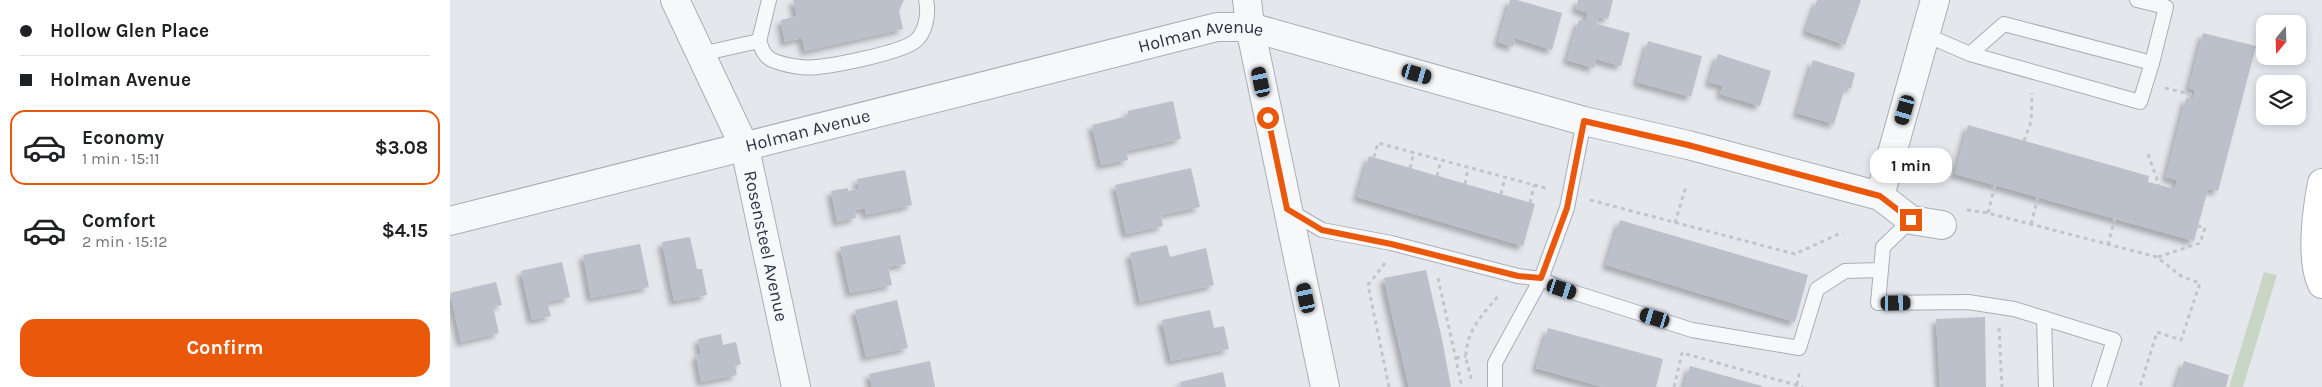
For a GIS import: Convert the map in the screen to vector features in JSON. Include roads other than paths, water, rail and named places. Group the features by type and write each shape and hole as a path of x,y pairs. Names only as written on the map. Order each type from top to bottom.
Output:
{"main road":[{"path":"2322,183 2318,207 2316,256 2322,284"}],"street":[{"name":"Rosensteel Avenue","path":"675,0 745,148 796,387"},
{"path":"1246,0 1287,209 1325,387"},
{"path":"1880,196 1935,0"},
{"name":"Holman Avenue","path":"450,221 745,148 1217,27 1250,27 1584,121 1688,145 1880,196 1911,220 1942,225"}],"lane":[{"path":"768,0 759,42 764,53 772,60 816,68 866,58 916,42 923,30 928,10 926,0"},
{"path":"1926,35 1970,54 2140,102 2166,7 2136,0"},
{"path":"1970,54 2004,24 2152,63"},
{"path":"701,54 759,42"},
{"path":"1495,387 1495,363 1541,278 1567,208 1584,121"},
{"path":"1287,209 1322,230 1391,244 1518,276 1541,278 1562,289 1692,330 1799,348 1817,289 1845,271 1881,270"},
{"path":"1911,220 1883,247 1878,303 1968,302 1999,306 2114,340 2099,387"},
{"path":"2044,318 2046,387"}]}
